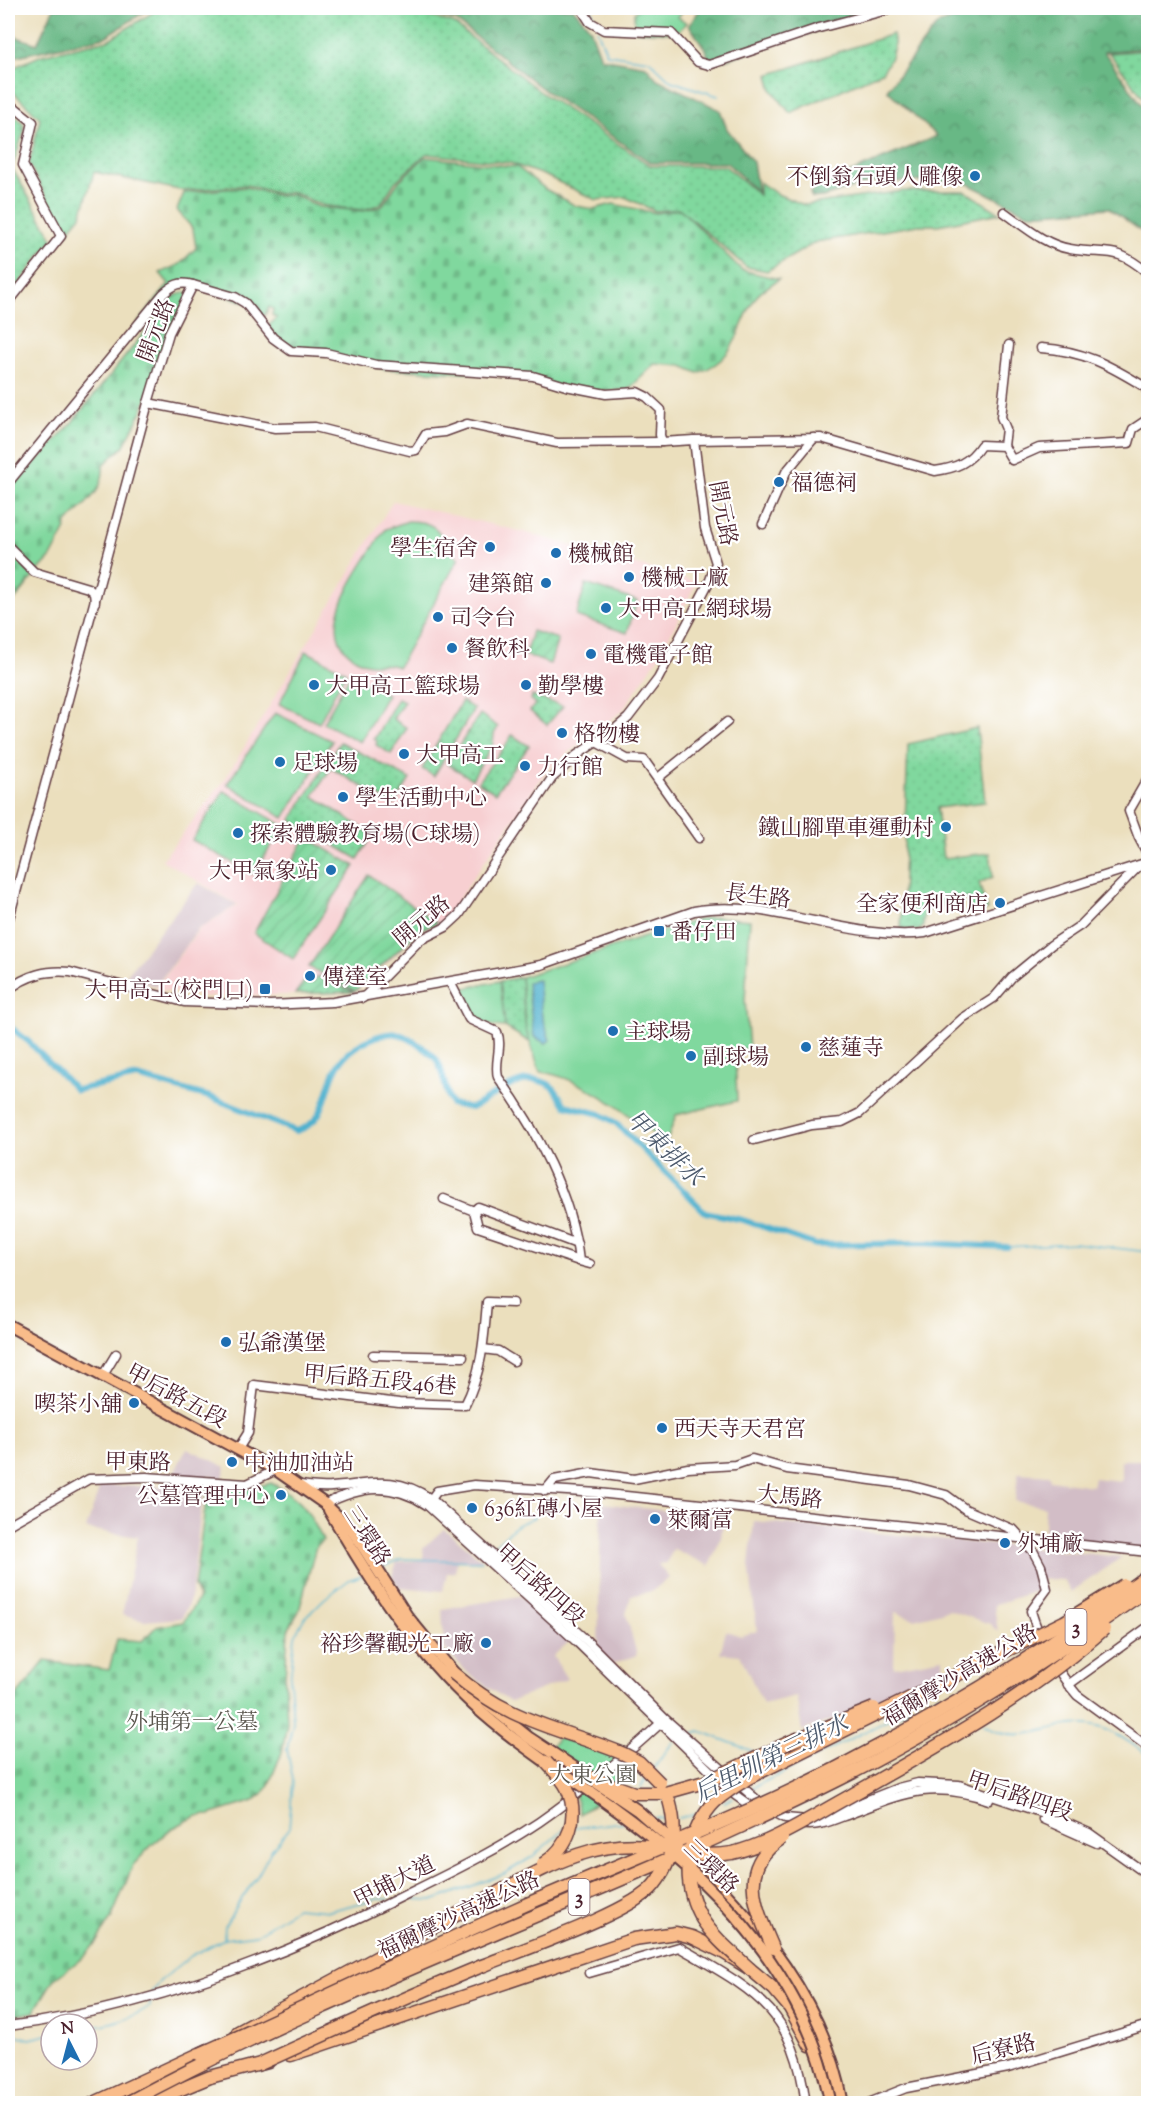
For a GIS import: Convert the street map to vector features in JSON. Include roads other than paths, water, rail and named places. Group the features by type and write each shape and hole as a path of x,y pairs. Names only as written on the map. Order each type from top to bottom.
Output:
{"highway":[{"path":"824,2075 790,2008 703,1921 691,1893 690,1852 699,1824 710,1807 748,1778 942,1680 1064,1622 1149,1573"},
{"name":"福爾摩沙高速公路","path":"92,2103 513,1910 734,1817 833,1770 932,1717 1000,1675 1090,1617 1149,1573"},
{"path":"773,1948 754,1903 755,1872 760,1858 774,1843 816,1815 957,1734 1051,1672 1092,1640 1149,1589"},
{"name":"福爾摩沙高速公路","path":"125,2103 310,2014 673,1857 833,1783 918,1739 1024,1675 1149,1589"},
{"path":"260,2064 475,1969 631,1904 654,1885 671,1854 675,1838 672,1811 660,1783 646,1768 615,1750 512,1714 489,1701 453,1673"},
{"path":"589,1777 634,1793 650,1795 679,1790 708,1781 830,1724 942,1680"},
{"path":"500,1892 560,1850 572,1828 573,1807 567,1786 546,1762"},
{"path":"686,1853 714,1856 733,1853 816,1815"},
{"path":"200,2054 264,2017 500,1892 585,1851 623,1845 666,1849"},
{"path":"145,2103 210,2077 260,2064 634,1939 676,1933 692,1937 750,1969"}],"main road":[{"name":"甲后路五段","path":"8,1325 276,1470 325,1504"},
{"name":"三環路","path":"325,1504 352,1530 407,1616 453,1673 500,1717 637,1810 686,1853 747,1914 798,1982 819,2024 840,2083 843,2103"},
{"name":"三環路","path":"338,1518 399,1620 464,1697 546,1762 582,1785 666,1849 734,1914 781,1974 814,2039 831,2103"},
{"path":"666,1849 686,1853"}],"street":[{"path":"581,8 596,26 624,33 671,33"},
{"path":"662,27 671,33 698,62 709,65 819,28 895,8"},
{"path":"8,102 33,122 22,165 61,237 8,303"},
{"path":"1004,212 1038,236 1057,245 1069,249 1118,253 1149,273"},
{"path":"8,483 163,294 171,286 184,282 193,285"},
{"name":"開元路","path":"8,922 148,403 169,333 193,285 235,297 245,303 273,338 291,351 326,353 376,365 533,376 566,386 606,393 637,392 647,397 661,410 662,442"},
{"path":"1009,345 1001,417 1006,429 1004,446 1012,460 1040,448 1130,443 1133,429 1149,418"},
{"path":"1041,348 1068,350 1090,356 1145,387 1149,393"},
{"path":"148,403 275,428 315,427 410,451 416,450 426,434 445,432 467,424 557,443 814,438 935,471 955,468 973,457 981,445 1004,446"},
{"path":"763,524 786,472 814,438"},
{"name":"開元路","path":"363,998 420,940 446,927 459,915 552,778 577,755 628,718 658,679 716,563 705,528 694,440"},
{"path":"8,546 34,572 88,588 94,593 95,602"},
{"path":"658,778 727,722"},
{"path":"596,742 627,759 644,760 699,838"},
{"path":"1149,778 1129,811 1138,838 1149,855"},
{"path":"754,1140 812,1125 842,1122 860,1113 963,1018 994,998 1012,977 1051,945 1081,926 1144,863"},
{"name":"長生路","path":"363,998 541,965 694,911 711,908 754,911 892,934 925,933 1144,863"},
{"path":"8,990 26,977 53,971 70,972 184,1002 270,1005 363,998"},
{"path":"450,982 470,1019 497,1032 500,1038 496,1070 498,1077 530,1123 545,1155 564,1200 577,1244 579,1261"},
{"path":"444,1198 474,1211"},
{"path":"474,1211 478,1207 577,1244"},
{"path":"474,1211 478,1227 590,1264"},
{"name":"甲后路五段46巷","path":"238,1449 248,1433 254,1385 399,1403 465,1406 477,1379 483,1349 487,1302 513,1303"},
{"path":"483,1349 498,1351 514,1361"},
{"path":"102,1377 116,1354"},
{"path":"373,1355 463,1357"},
{"path":"545,1491 554,1480 591,1473 634,1479 688,1468 726,1466 752,1459 787,1469 909,1485 946,1495 965,1509 1014,1530 1033,1551 1041,1566 1047,1589 1031,1611 1035,1624 1068,1685 1077,1695 1149,1747"},
{"name":"甲東路","path":"8,1525 89,1479 146,1477 247,1484 276,1470"},
{"name":"甲后路四段","path":"300,1485 326,1489 386,1481 414,1487 586,1640 662,1722 735,1795 760,1812 780,1821 810,1826 826,1823 916,1791 935,1789 958,1792 1043,1819 1088,1838 1149,1883"},
{"name":"大馬路","path":"429,1502 437,1491 474,1485 598,1493 1149,1552"},
{"path":"325,1504 344,1487"},
{"name":"甲后路四段","path":"325,1504 346,1494 377,1489 394,1489 429,1502"},
{"path":"1068,1685 1149,1627"},
{"name":"甲埔大道","path":"8,2026 104,2008 162,1993 258,1962 320,1937 489,1853 537,1823 587,1787 662,1722"},
{"name":"甲后路四段","path":"684,1742 742,1790 766,1808 785,1818 808,1820 830,1815 898,1788 918,1783 959,1785 1046,1814 1089,1833 1149,1875"},
{"path":"589,1973 679,1947 716,1967 758,1996 786,2032 798,2060 806,2103"},
{"name":"后寮路","path":"866,2103 906,2088 1008,2068 1149,2025"}],"water":[{"path":"538,980 542,1017 550,1040 546,1043 534,1037 527,982"}],"waterway":[{"path":"591,8 594,20"},
{"path":"597,30 607,54 649,60 671,81 718,96"},
{"name":"甲東排水","path":"8,1025 29,1042 76,1090 137,1077 210,1097 296,1131 316,1119 337,1067 349,1052 377,1037 398,1034 419,1045 437,1060 451,1104 471,1108 499,1091 520,1082 541,1081 551,1086 565,1105 600,1114 616,1123 705,1212 743,1220 816,1245 921,1243 1007,1247"},
{"name":"甲東排水","path":"1007,1247 1074,1243 1148,1252"},
{"path":"490,1549 517,1525 533,1518 544,1501"},
{"path":"381,1567 402,1559 482,1561"},
{"path":"224,1939 225,1926 272,1849 289,1829 293,1780 287,1749 293,1722 290,1680 295,1636 303,1620 324,1599 349,1580 363,1575"},
{"name":"后里圳第三排水","path":"750,1789 938,1695 947,1700"},
{"name":"后里圳第三排水","path":"984,1724 1011,1734 1073,1725 1095,1726 1119,1736 1148,1755"},
{"path":"688,1735 700,1731 752,1751"},
{"path":"653,1769 673,1742"},
{"path":"641,1787 646,1778"},
{"name":"后里圳第三排水","path":"724,1802 733,1797"},
{"name":"后里圳第三排水","path":"679,1818 700,1813"},
{"name":"后里圳第三排水","path":"655,1818 668,1819"},
{"name":"后里圳第三排水","path":"575,1828 624,1822"},
{"name":"后里圳第三排水","path":"406,1899 435,1900 504,1874 532,1857 564,1829"},
{"name":"后里圳第三排水","path":"151,1993 160,1981 191,1956 224,1939 256,1935 296,1908 329,1911 376,1899 389,1899"},
{"name":"后里圳第三排水","path":"99,2025 112,2023 143,2010 150,2006 150,2001"},
{"name":"后里圳第三排水","path":"8,2033 30,2039 39,2037"}],"place":[{"name":"不倒翁石頭人雕像","path":"975,176"},
{"name":"福德祠","path":"779,482"},
{"name":"學生宿舍","path":"490,547"},
{"name":"機械館","path":"556,553"},
{"name":"機械工廠","path":"629,577"},
{"name":"建築館","path":"546,583"},
{"name":"大甲高工網球場","path":"606,608"},
{"name":"司令台","path":"438,617"},
{"name":"餐飲科","path":"452,648"},
{"name":"電機電子館","path":"591,654"},
{"name":"大甲高工籃球場","path":"314,685"},
{"name":"勤學樓","path":"526,685"},
{"name":"格物樓","path":"562,733"},
{"name":"大甲高工","path":"404,754"},
{"name":"足球場","path":"280,762"},
{"name":"力行館","path":"525,766"},
{"name":"學生活動中心","path":"343,797"},
{"name":"鐵山腳單車運動村","path":"946,827"},
{"name":"探索體驗教育場(C球場)","path":"238,833"},
{"name":"大甲氣象站","path":"331,870"},
{"name":"全家便利商店","path":"1000,903"},
{"name":"番仔田","path":"659,931"},
{"name":"傳達室","path":"310,976"},
{"name":"大甲高工(校門口)","path":"265,989"},
{"name":"主球場","path":"613,1031"},
{"name":"慈蓮寺","path":"806,1047"},
{"name":"副球場","path":"691,1056"},
{"name":"弘爺漢堡","path":"226,1342"},
{"name":"喫茶小舖","path":"134,1403"},
{"name":"西天寺天君宮","path":"662,1428"},
{"name":"中油加油站","path":"232,1462"},
{"name":"公墓管理中心","path":"281,1495"},
{"name":"636紅磚小屋","path":"472,1508"},
{"name":"萊爾富","path":"655,1519"},
{"name":"外埔廠","path":"1005,1543"},
{"name":"裕珍馨觀光工廠","path":"486,1643"}],"park label":[{"name":"外埔第一公墓","path":"192,1721"},
{"name":"大東公園","path":"593,1774"}]}
